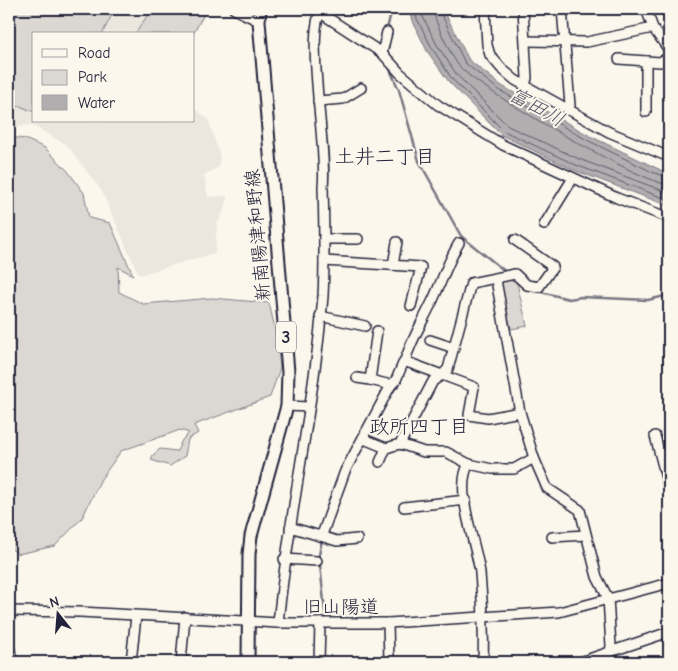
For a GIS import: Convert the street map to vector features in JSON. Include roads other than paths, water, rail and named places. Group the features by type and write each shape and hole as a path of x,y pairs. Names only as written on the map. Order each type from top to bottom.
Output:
{"main road":[{"name":"新南陽津和野線","path":"248,662 251,536 286,406 288,372 269,159 259,21 260,9"}],"street":[{"path":"234,9 259,21"},
{"path":"485,9 487,45 490,55 501,68 525,85 609,132 669,156"},
{"path":"523,9 527,78 525,85"},
{"path":"562,9 570,105 568,110"},
{"path":"646,9 653,28 669,50"},
{"path":"278,622 284,559 309,407 320,316 324,261 323,186 325,174 318,102 316,38 320,11 382,54 400,73 438,105 503,145 617,198 669,218"},
{"path":"526,41 587,42 653,28"},
{"path":"382,54 387,32"},
{"path":"619,59 660,62 669,57"},
{"path":"646,61 646,112"},
{"path":"318,102 343,100 361,88"},
{"path":"544,225 573,178"},
{"path":"324,239 358,239"},
{"path":"400,444 433,381 448,369 471,283 496,280 515,274 527,285 539,287 553,267 515,240"},
{"path":"393,265 397,242"},
{"path":"319,536 323,532 345,471 405,361 410,343 432,302 448,262 460,243"},
{"path":"324,261 421,267 411,306"},
{"path":"496,280 520,412 534,458 547,488 580,510 597,577 608,598 609,658"},
{"path":"320,316 362,323"},
{"path":"370,380 377,330"},
{"path":"430,340 454,348"},
{"path":"405,361 474,387 469,415 488,418 520,412"},
{"path":"357,378 392,385"},
{"path":"286,406 309,407"},
{"path":"655,436 667,469 669,489"},
{"path":"364,439 386,448 400,444 424,452 446,452 469,464 492,469 514,469 534,458"},
{"path":"380,462 386,448"},
{"path":"469,464 465,471 466,500 480,570 484,616 483,662"},
{"path":"404,507 466,500"},
{"path":"290,527 337,541 357,539"},
{"path":"552,537 586,535"},
{"path":"284,559 317,561"},
{"name":"旧山陽道","path":"9,611 278,622 388,623 559,612 669,583"},
{"path":"131,662 136,616"},
{"path":"181,662 185,617"},
{"path":"319,662 320,622"},
{"path":"388,623 389,662"},
{"path":"580,662 609,658 663,634"},
{"path":"9,647 14,662"}],"water":[{"name":"富田川","path":"407,9 443,9 469,60 502,86 590,136 669,174 669,206 574,170 501,135 449,82 427,51"}],"waterway":[{"path":"387,29 392,9"},
{"path":"388,65 399,90 419,161 461,236 506,272"},
{"path":"533,290 569,299 581,297 648,300 669,295"},
{"path":"391,393 399,385 405,368"},
{"path":"322,540 319,555 326,621"}],"district":[{"name":"土井二丁目","path":"385,156"},
{"name":"政所四丁目","path":"419,426"}]}
